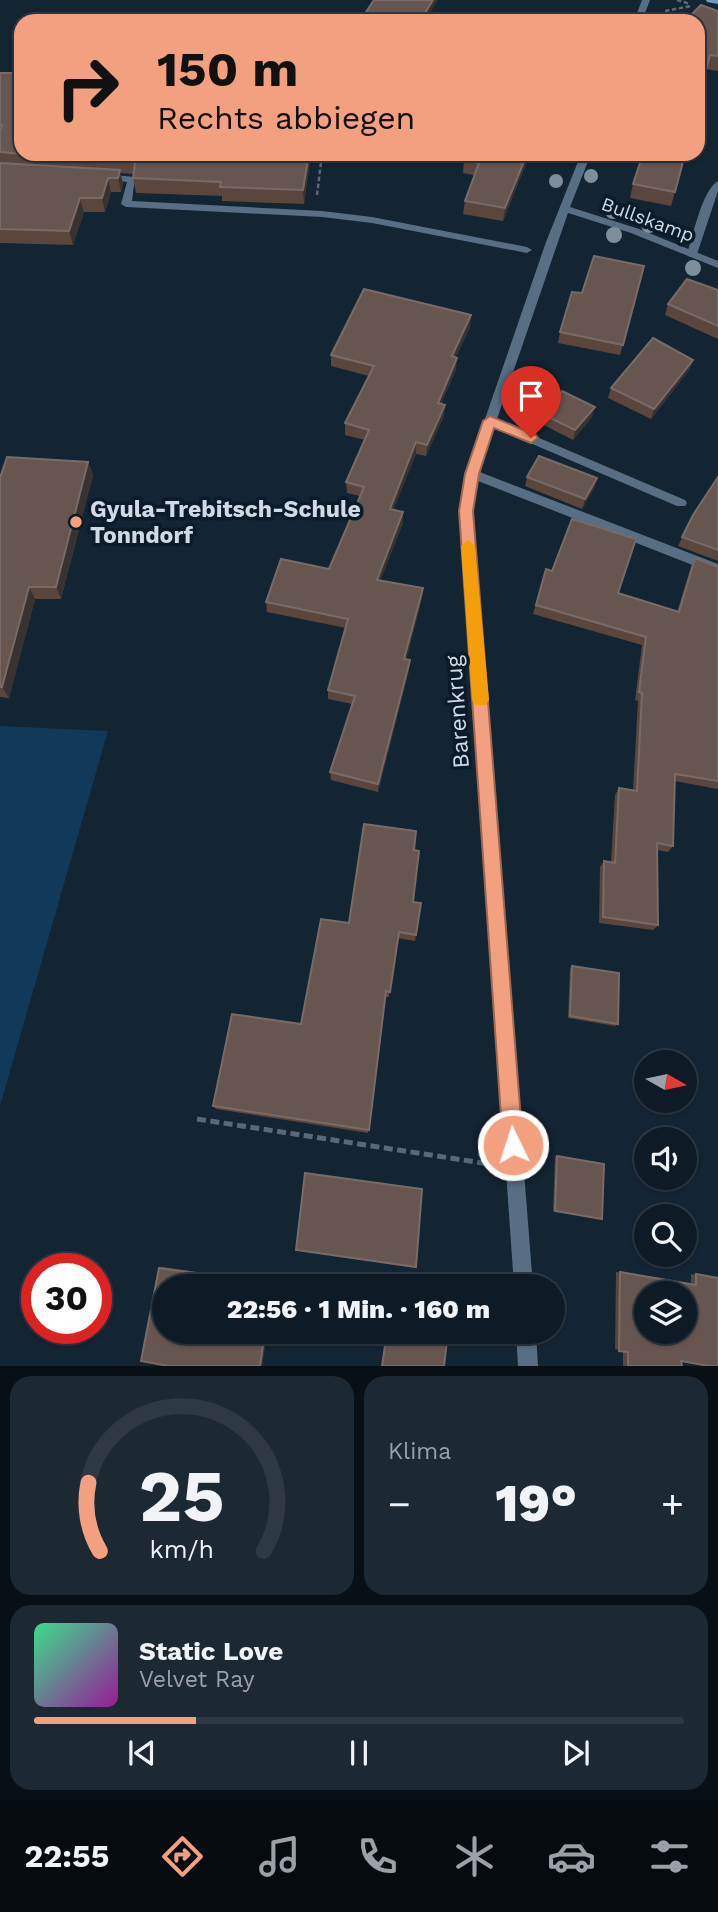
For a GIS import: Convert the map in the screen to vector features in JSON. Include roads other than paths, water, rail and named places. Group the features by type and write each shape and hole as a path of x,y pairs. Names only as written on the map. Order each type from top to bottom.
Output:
{"street":[{"path":"710,0 718,2"},
{"name":"Barenkrug","path":"522,1274 466,527 472,474 583,161"},
{"path":"93,177 132,179 126,204 315,214 372,220 527,250"},
{"path":"692,254 712,192 718,184"},
{"name":"Bullskamp","path":"565,209 635,231 718,265"},
{"path":"490,421 681,503"},
{"path":"472,474 718,570"},
{"path":"527,1344 528,1366"}],"place":[{"name":"Gyula-Trebitsch-Schule Tonndorf","path":"76,522"}]}
